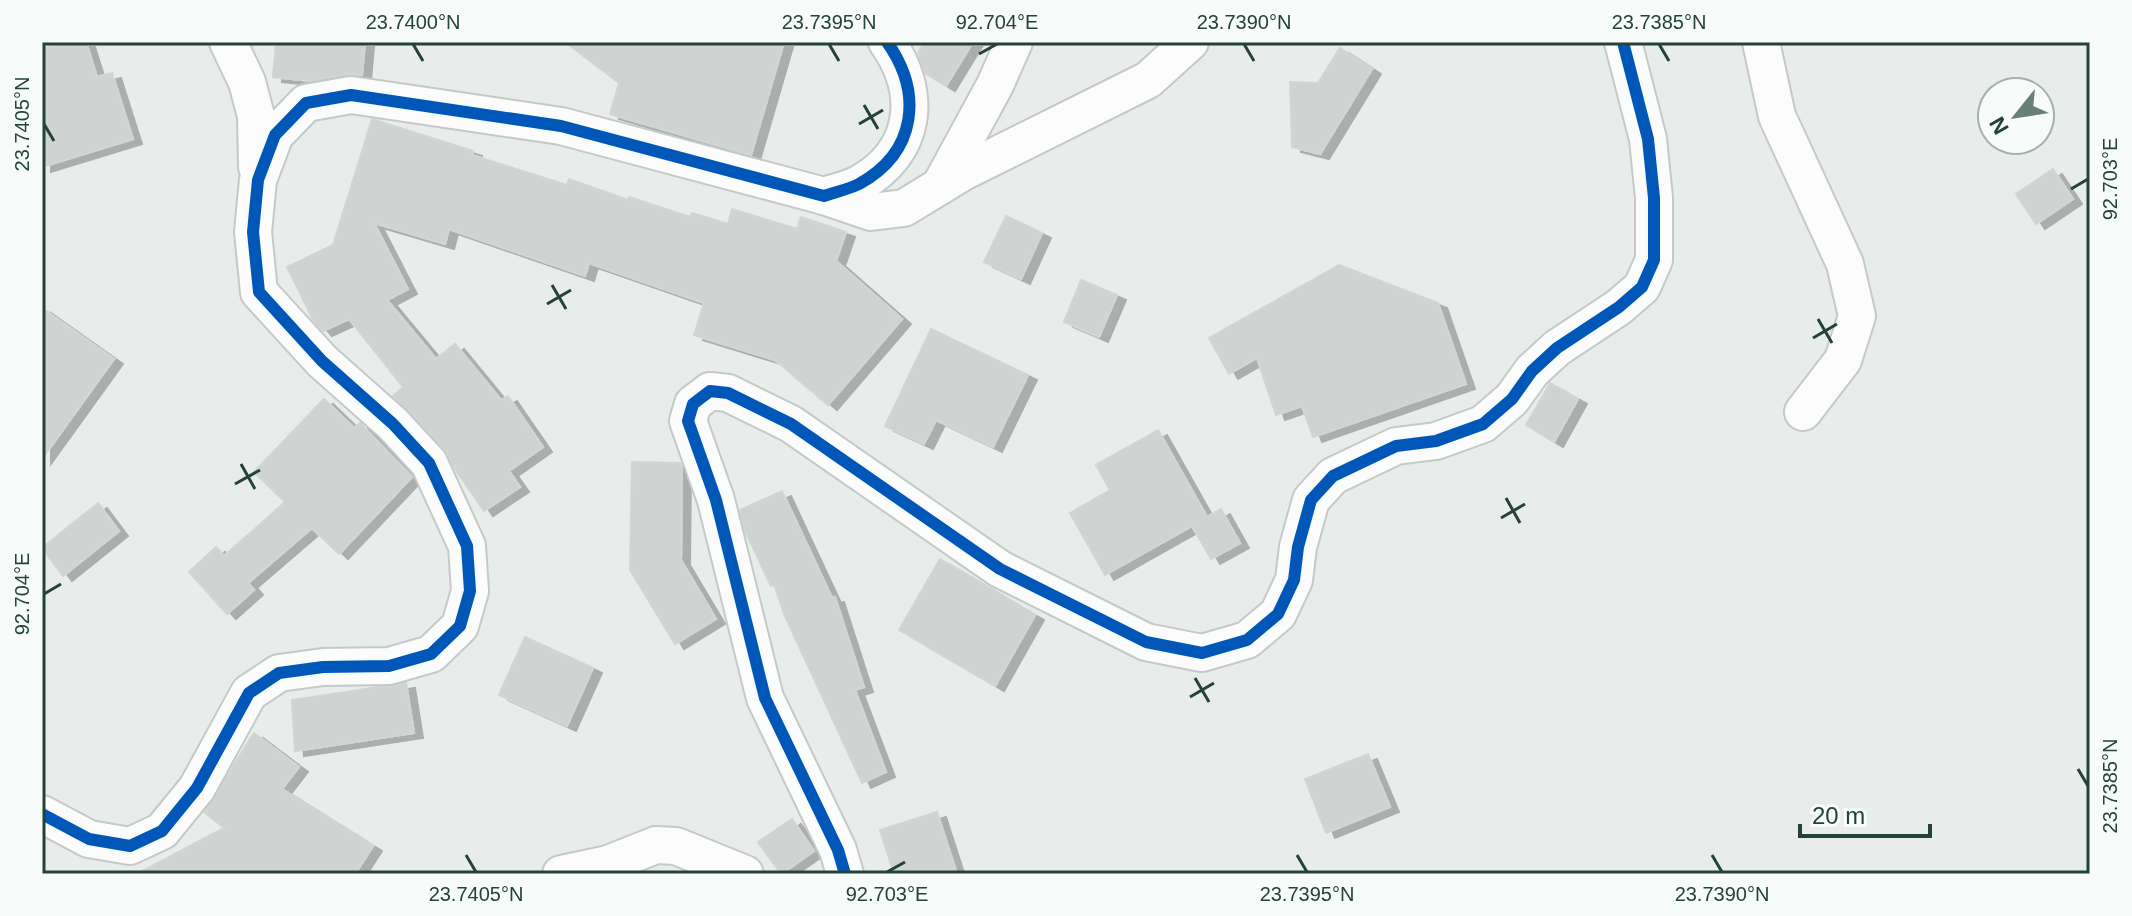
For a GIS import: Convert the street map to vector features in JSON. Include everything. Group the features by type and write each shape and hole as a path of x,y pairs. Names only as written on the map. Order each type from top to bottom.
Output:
{"street":[{"path":"42,814 89,839 130,846 162,831 197,788 249,693 279,673 323,667 389,666 431,654 460,626 470,591 467,546 429,463 393,424 322,361 259,292 253,232 258,180 256,116 247,82 228,42"},
{"path":"824,196 859,184 879,169 898,150 909,125 911,95 903,70 887,42"},
{"path":"940,186 995,85 1014,42"},
{"path":"258,180 275,135 306,103 351,95 561,126 824,196 871,212 904,208 940,186 1148,80 1190,42"},
{"path":"845,874 838,850 765,698 716,500 688,421 693,404 710,391 728,393 791,424 1000,569 1146,642 1202,653 1247,640 1278,614 1294,580 1298,547 1311,500 1333,476 1396,446 1436,441 1483,424 1512,399 1532,371 1557,348 1619,307 1642,287 1654,260 1654,198 1648,139 1623,42"},
{"path":"1761,42 1777,116 1845,264 1857,316 1843,360 1803,412"},
{"path":"561,874 608,864 656,845 676,846 745,874"}],"building":[{"path":"63,42 86,42 97,77 112,73 133,139 42,167 42,49"},
{"path":"276,42 365,42 362,75 347,74 311,81 273,77"},
{"path":"565,42 784,42 751,155 610,114 619,83"},
{"path":"924,42 973,42 946,86 925,73 918,53"},
{"path":"1340,48 1372,69 1320,154 1292,147 1290,82 1318,83"},
{"path":"372,119 567,185 569,179 690,217 692,213 728,224 732,209 797,229 801,217 846,232 836,261 902,319 828,405 775,360 694,335 704,303 589,263 585,276 449,229 445,244 374,223 408,289 387,300 436,359 455,344 501,400 508,396 543,447 509,471 520,487 484,511 444,449 393,396 403,387 349,319 323,331 313,320 287,267 333,245"},
{"path":"2053,169 2073,199 2036,224 2016,194"},
{"path":"1006,216 1042,233 1021,279 984,262"},
{"path":"1339,265 1438,303 1466,384 1313,437 1302,406 1276,415 1257,358 1229,374 1209,338"},
{"path":"1081,280 1117,295 1099,337 1064,322"},
{"path":"42,308 114,359 42,459"},
{"path":"931,329 1028,375 993,447 936,420 924,444 885,426"},
{"path":"1550,383 1578,399 1554,442 1526,425"},
{"path":"324,399 354,428 360,423 412,477 339,554 312,528 248,583 254,590 227,614 189,572 216,547 224,556 285,502 254,472"},
{"path":"1158,430 1207,517 1221,509 1240,543 1211,559 1192,526 1105,575 1070,513 1110,490 1096,465"},
{"path":"632,462 681,463 682,466 681,560 716,619 675,644 630,570"},
{"path":"782,491 832,598 835,597 864,687 855,690 886,772 862,783 784,614 774,584 771,586 745,531 740,510"},
{"path":"98,503 119,531 63,576 42,548"},
{"path":"940,559 1035,615 995,686 899,630"},
{"path":"525,637 593,668 567,726 499,695"},
{"path":"406,683 414,733 295,751 292,700"},
{"path":"254,733 299,767 282,789 373,846 355,874 137,874 224,828 204,812"},
{"path":"1368,754 1390,807 1326,833 1305,779"},
{"path":"937,812 957,874 894,874 880,830"},
{"path":"792,819 814,851 781,874 758,842"}],"cycle path":[{"path":"42,814 89,839 130,846 162,831 197,788 249,693 279,673 323,667 389,666 431,654 460,626 470,591 467,546 429,463 393,424 322,361 259,292 253,232 258,180 275,135 306,103 351,95 561,126 824,196 859,184 878,171 903,138 908,120 906,81 899,61 887,42"},
{"path":"845,874 838,850 765,698 716,500 688,421 693,404 710,391 728,393 791,424 1000,569 1146,642 1202,653 1247,640 1278,614 1294,580 1298,547 1311,500 1333,476 1396,446 1436,441 1483,424 1512,399 1532,371 1557,348 1619,307 1642,287 1654,260 1654,198 1648,139 1623,42"}]}
